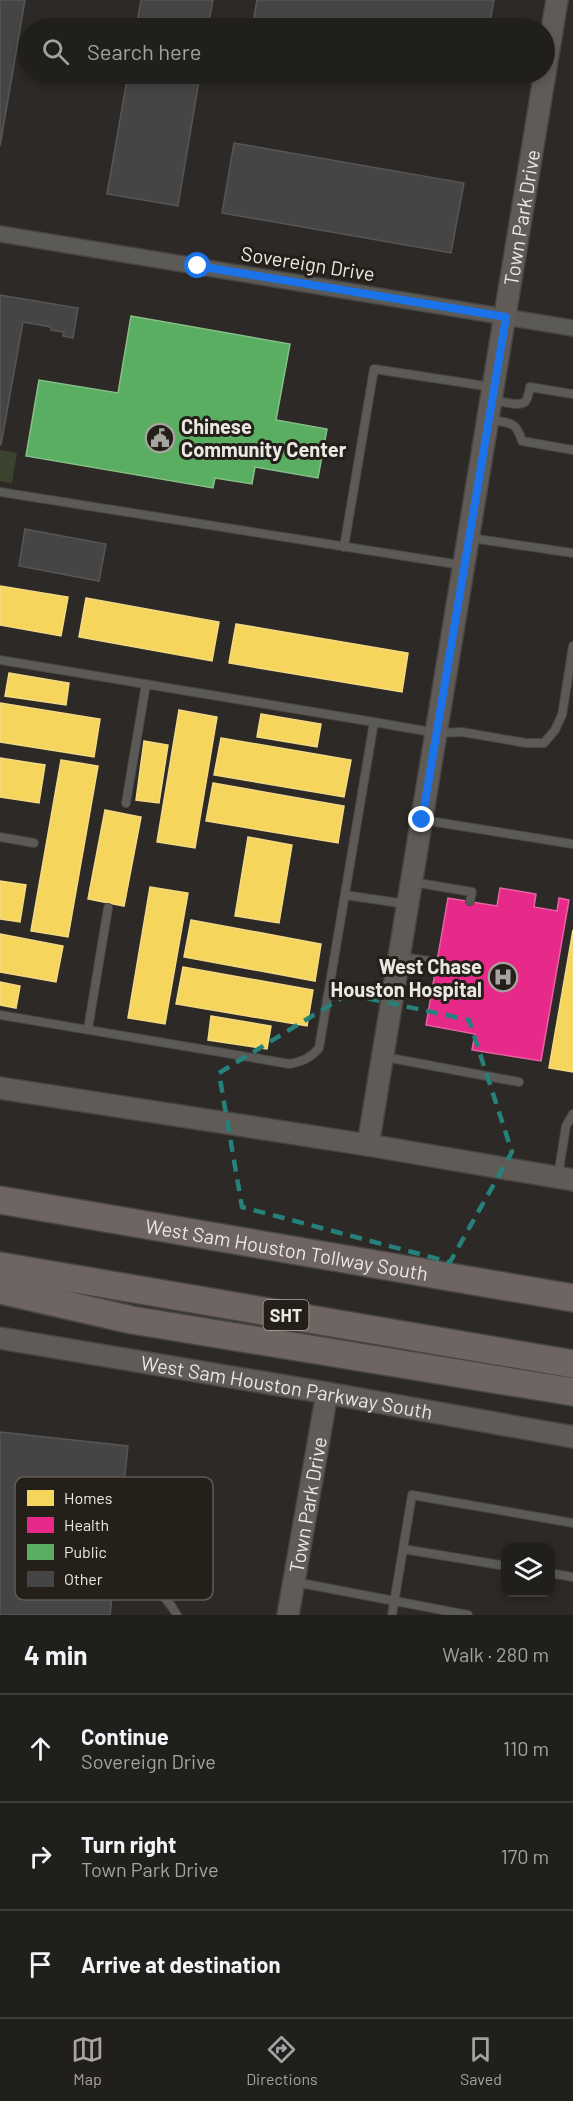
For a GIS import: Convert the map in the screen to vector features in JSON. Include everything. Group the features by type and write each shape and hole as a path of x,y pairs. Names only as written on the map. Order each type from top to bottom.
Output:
{"highway":[{"name":"West Sam Houston Tollway South","path":"0,1200 573,1298"},
{"name":"SHT","path":"0,1266 573,1364"},
{"path":"0,1290 132,1320 573,1392"}],"street":[{"name":"Town Park Drive","path":"554,18 557,0"},
{"name":"Town Park Drive","path":"368,1145 543,84"},
{"name":"Sovereign Drive","path":"0,234 573,328"},
{"path":"0,1088 368,1145 565,1179"},
{"name":"West Sam Houston Parkway South","path":"0,1338 573,1437"},
{"name":"Town Park Drive","path":"288,1615 327,1393"}],"lane":[{"path":"344,547 374,369 491,402 523,403 526,401 530,387 573,394"},
{"path":"491,402 512,424 519,428 522,441 573,450"},
{"path":"0,492 464,566"},
{"path":"469,537 573,553"},
{"path":"0,660 437,733 462,732 526,743 544,743 555,730 562,715 573,646"},
{"path":"126,803 146,684"},
{"path":"0,1015 290,1064 304,1061 313,1055 319,1048 374,722"},
{"path":"422,820 573,844"},
{"path":"0,837 34,843"},
{"path":"412,882 472,892 470,901"},
{"path":"345,895 408,904"},
{"path":"88,1029 108,908"},
{"path":"400,957 436,962"},
{"path":"383,1057 519,1083"},
{"path":"565,1179 566,1126 573,1114"},
{"path":"392,1615 412,1495 573,1523"},
{"path":"403,1549 501,1565"},
{"path":"555,1574 573,1577"},
{"path":"294,1581 468,1615"},
{"path":"168,1600 177,1615"}],"highlighted area":[{"path":"348,994 469,1020 512,1152 450,1262 242,1207 219,1073"}],"green space":[{"path":"0,450 17,453 12,483 0,481"}],"building: Homes":[{"path":"0,586 68,597 61,636 0,625"},
{"path":"86,598 219,622 212,661 79,637"},
{"path":"236,624 408,653 402,692 229,663"},
{"path":"9,673 69,683 66,705 5,696"},
{"path":"0,703 100,719 94,757 0,742"},
{"path":"179,710 217,717 195,848 157,842"},
{"path":"261,714 321,724 317,747 257,737"},
{"path":"221,738 351,760 344,797 214,775"},
{"path":"144,741 168,745 159,803 136,800"},
{"path":"0,758 45,765 39,803 0,797"},
{"path":"61,760 98,766 68,937 31,931"},
{"path":"213,783 344,806 338,843 206,821"},
{"path":"105,810 141,817 124,906 88,899"},
{"path":"248,837 292,845 279,923 235,916"},
{"path":"0,881 26,885 20,922 0,919"},
{"path":"150,887 188,893 165,1024 128,1018"},
{"path":"191,920 321,944 315,981 184,957"},
{"path":"573,930 573,1072 549,1068"},
{"path":"0,934 63,946 56,982 0,972"},
{"path":"183,967 313,990 307,1026 176,1004"},
{"path":"0,982 20,986 16,1008 0,1005"},
{"path":"211,1016 271,1026 267,1049 208,1040"}],"building: Health":[{"path":"500,888 536,894 534,907 557,911 559,898 569,900 541,1061 472,1050 475,1034 426,1025 448,898 497,906"}],"building: Public":[{"path":"131,316 290,344 276,420 327,429 318,478 255,467 252,484 215,478 213,488 26,456 39,380 118,393"}],"building: Other":[{"path":"0,0 25,0 22,18 18,18 18,41 0,146"},
{"path":"141,0 213,0 210,18 138,18"},
{"path":"257,0 494,0 491,18 254,18"},
{"path":"126,84 198,84 178,206 107,194"},
{"path":"234,143 464,183 451,253 222,213"},
{"path":"0,295 78,308 73,338 63,336 64,332 51,330 51,327 23,322 1,445 0,445"},
{"path":"25,529 106,544 99,581 19,566"},
{"path":"0,1432 128,1446 125,1477 15,1477 15,1600 112,1600 110,1615 0,1615"}],"place":[{"name":"Chinese Community Center","path":"160,438"},
{"name":"West Chase Houston Hospital","path":"503,977"}],"route":[{"path":"198,266 506,317 422,820"}]}
